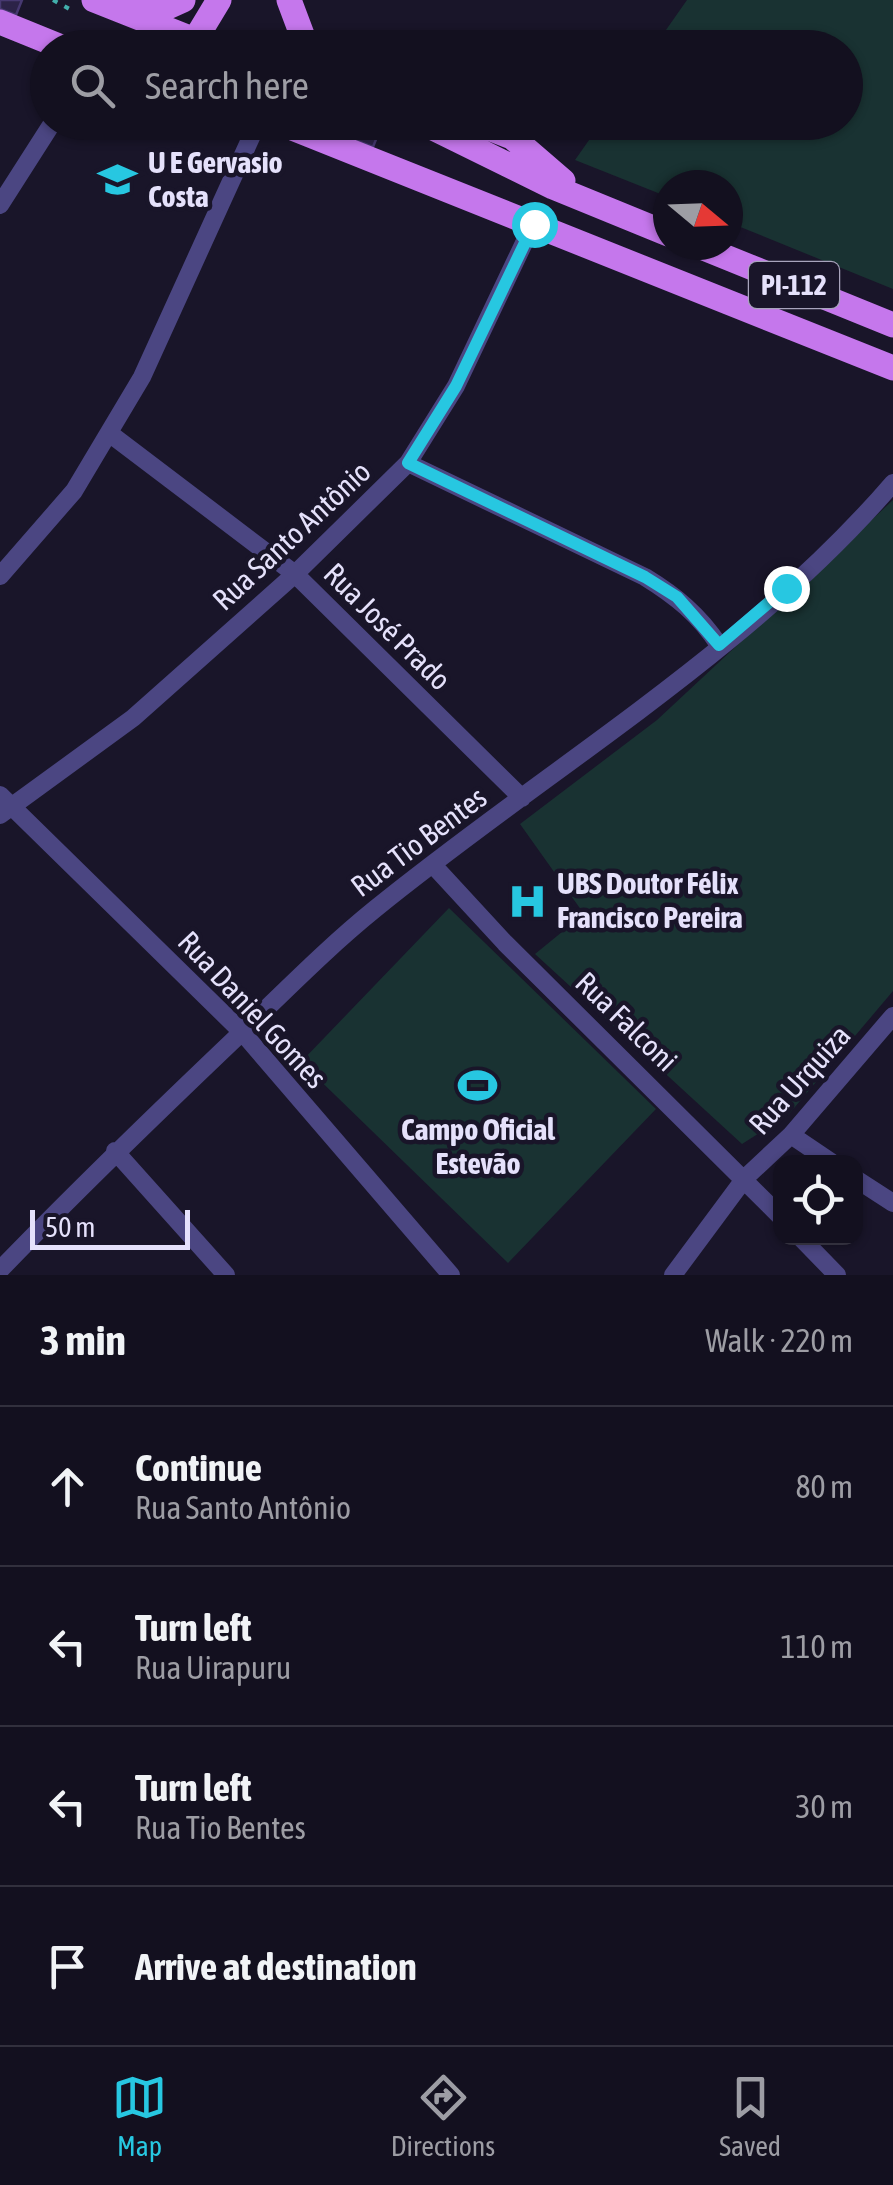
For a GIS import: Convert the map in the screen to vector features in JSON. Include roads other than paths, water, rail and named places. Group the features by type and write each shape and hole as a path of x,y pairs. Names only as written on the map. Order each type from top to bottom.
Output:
{"main road":[{"path":"105,4 148,12 183,0"},
{"path":"206,30 219,0"},
{"path":"288,0 299,30"},
{"path":"105,4 165,30"},
{"path":"0,22 30,34"},
{"name":"PI-112","path":"322,140 893,368"},
{"path":"460,140 653,228"},
{"path":"514,140 586,200"},
{"name":"PI-112","path":"733,260 893,324"}],"street":[{"path":"0,205 41,140"},
{"path":"0,576 74,491 142,377 250,140"},
{"name":"Rua Santo Antônio","path":"4,806 133,718 295,574 408,463 456,386 534,224"},
{"name":"Rua José Prado","path":"109,433 295,574 522,798"},
{"path":"408,463 645,577 677,597 719,645"},
{"name":"Rua Tio Bentes","path":"1,1272 115,1151 376,908 719,645 850,530 893,483"},
{"name":"Rua Daniel Gomes","path":"4,806 242,1032 451,1275"},
{"name":"Rua Falconi","path":"434,866 505,943 773,1208"},
{"name":"Rua Urquiza","path":"673,1275 745,1178 791,1135 893,1016"},
{"path":"791,1135 821,1155"},
{"path":"115,1151 226,1275"},
{"path":"863,1184 893,1202"},
{"path":"808,1245 836,1275"}],"place":[{"name":"U E Gervasio Costa","path":"118,180"},
{"name":"UBS Doutor Félix Francisco Pereira","path":"527,901"},
{"name":"Campo Oficial Estevão","path":"478,1086"}]}
